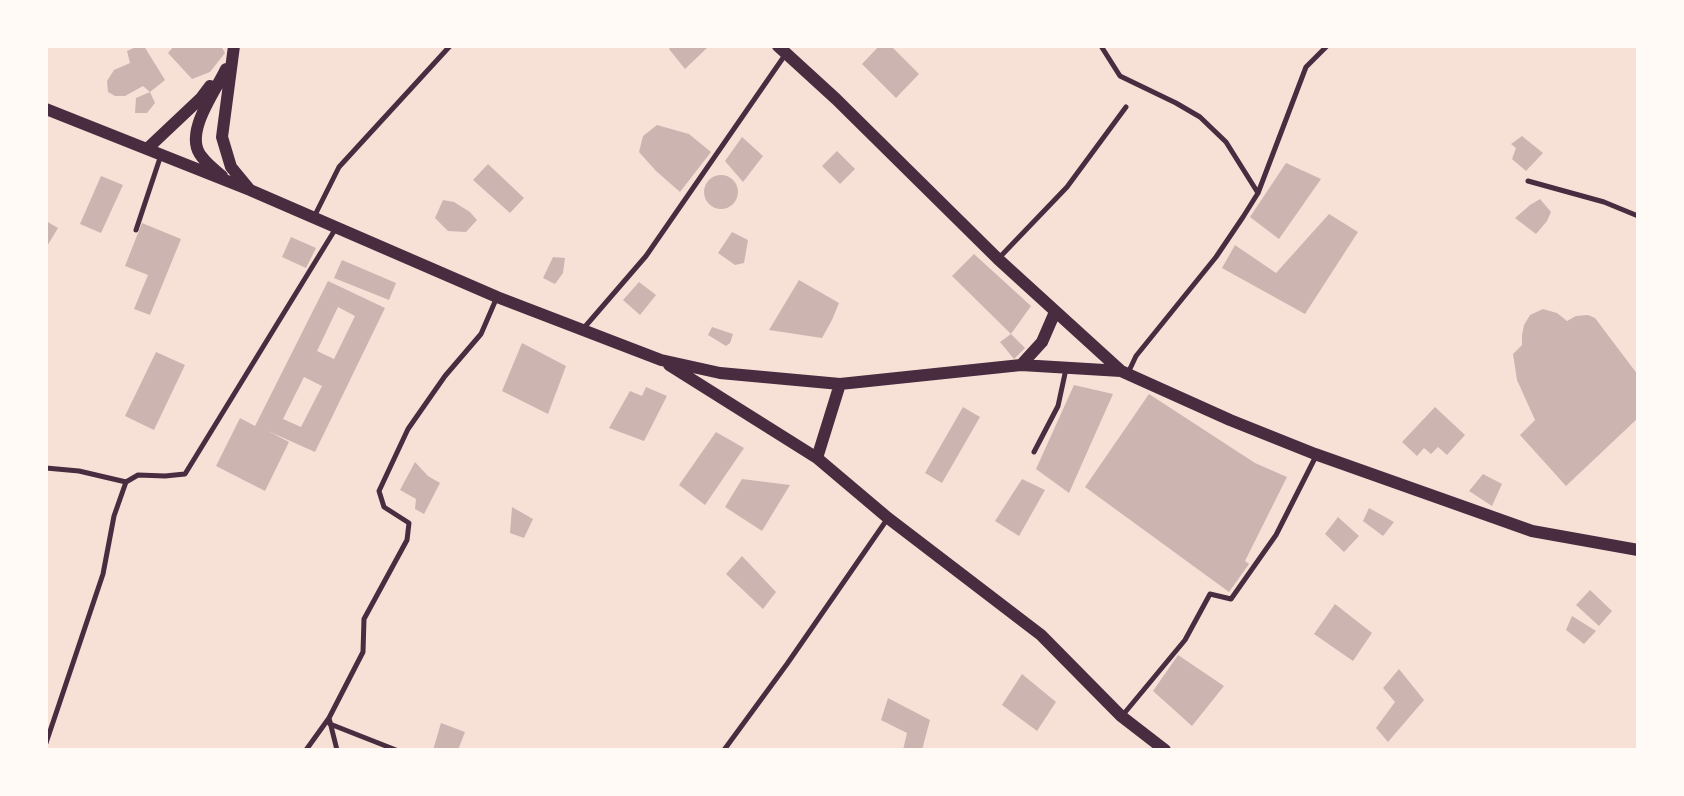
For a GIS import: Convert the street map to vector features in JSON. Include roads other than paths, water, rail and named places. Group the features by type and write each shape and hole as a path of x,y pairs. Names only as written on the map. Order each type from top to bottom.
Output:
{"main road":[{"path":"234,46 222,137 231,167 250,190"},
{"path":"782,50 836,99 998,259 1055,312 1125,372 1230,420 1315,454 1532,531 1638,550"},
{"path":"148,148 200,98 231,60"},
{"path":"229,182 200,156 195,138 204,108 231,60"},
{"path":"46,109 250,190 497,297 661,360 720,373 840,384 1021,365 1125,372"},
{"path":"1021,365 1042,342 1055,312"},
{"path":"661,360 818,458 888,518 1041,635 1121,716 1165,750"},
{"path":"818,458 840,384"}],"street":[{"path":"313,218 340,167 450,46"},
{"path":"1101,46 1120,76 1176,103 1200,117 1226,142 1258,192"},
{"path":"1125,372 1216,258 1243,217 1258,192 1306,67 1327,46"},
{"path":"582,330 646,256 782,50"},
{"path":"998,259 1067,187 1126,108"},
{"path":"136,230 161,154"},
{"path":"1528,181 1604,202 1638,216"},
{"path":"46,743 103,574 114,516 126,482 138,475 166,476 184,474 336,228"},
{"path":"306,750 329,721 362,652 364,619 407,540 409,523 384,507 379,491 408,429 445,376 481,334 497,297"},
{"path":"1034,452 1058,406 1067,367"},
{"path":"1121,716 1141,695 1185,640 1210,594 1231,599 1276,535 1314,460 1315,454"},
{"path":"46,468 79,471 126,482"},
{"path":"724,750 787,664 888,518"},
{"path":"329,721 337,750"},
{"path":"329,721 396,750"}]}
